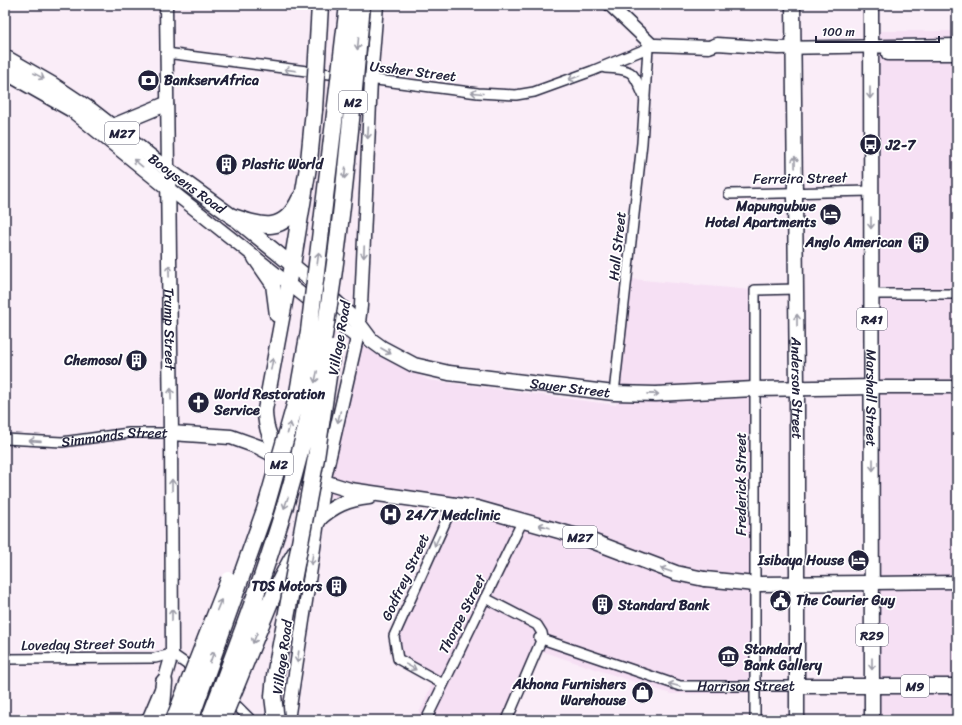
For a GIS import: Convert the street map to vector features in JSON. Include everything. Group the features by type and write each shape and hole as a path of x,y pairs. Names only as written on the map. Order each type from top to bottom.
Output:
{"highway":[{"path":"292,265 312,136 320,5"},
{"path":"340,5 341,66"},
{"name":"M2","path":"190,720 285,455 309,332 348,5"},
{"name":"M2","path":"210,720 237,649 289,495 302,446 323,339 342,200 362,5"},
{"path":"233,217 255,225 270,225 279,223 290,215 295,209 304,191"},
{"path":"276,720 273,696 275,676 308,504 328,373 340,258 342,200"},
{"path":"174,720 267,484 285,455"},
{"path":"222,720 270,602 289,563 318,520"},
{"path":"161,720 164,682"}],"main road":[{"name":"Anderson Street","path":"793,5 797,387 797,720"},
{"name":"Marshall Street","path":"871,5 871,294 873,387 872,720"},
{"name":"Booysens Road","path":"5,57 72,96 113,126 168,170 233,217 323,290 359,324"},
{"name":"Booysens Road","path":"5,72 72,110 168,188"},
{"path":"113,126 166,104"},
{"name":"Trump Street","path":"168,170 171,433"},
{"path":"255,258 269,277 275,290 278,335"},
{"path":"285,455 272,443 265,420 266,398 292,265"},
{"name":"Sauer Street","path":"359,324 371,340 382,348 414,365 429,370 614,393 656,394 797,387"},
{"name":"M27","path":"797,387 873,387"},
{"name":"Simmonds Street","path":"171,433 231,437 285,455 324,482 350,490 477,508 584,538 676,573 705,579 755,584 872,583"},
{"path":"318,520 328,510 352,499 370,496 396,497"},
{"name":"Harrison Street","path":"797,686 957,686"}],"street":[{"name":"Trump Street","path":"166,5 168,170"},
{"name":"Village Road","path":"288,720 324,482 359,324 363,291 371,80 377,5"},
{"path":"610,5 650,46 709,47 717,51 761,55 793,51 870,51 957,54"},
{"path":"870,51 957,45"},
{"name":"Ussher Street","path":"166,53 478,93 516,95 534,92 600,68 650,46"},
{"name":"Hall Street","path":"614,393 646,102 650,46"},
{"name":"Hall Street","path":"600,68 622,69 631,72 637,78 646,102"},
{"name":"Booysens Road","path":"168,188 357,338"},
{"name":"Ferreira Street","path":"729,194 871,191"},
{"name":"Frederick Street","path":"755,720 755,290 796,289"},
{"path":"871,294 957,294"},
{"name":"M27","path":"873,387 957,387"},
{"name":"Simmonds Street","path":"5,439 62,442 129,433 171,433"},
{"name":"Trump Street","path":"148,720 164,682 172,654 171,433"},
{"name":"Godfrey Street","path":"443,684 398,659 394,636 453,505"},
{"name":"Thorpe Street","path":"426,720 523,520"},
{"name":"Simmonds Street","path":"872,583 957,582"},
{"path":"484,600 537,625 542,633 541,640 507,720"},
{"name":"Harrison Street","path":"541,640 680,686 797,686"},
{"path":"172,654 215,684 251,720"},
{"name":"Loveday Street South","path":"5,659 155,658 172,654"}],"shaded area":[{"path":"879,31 957,31 957,720 877,720"},
{"path":"632,279 751,290 752,693 671,694 532,648 502,720 416,720 433,682 394,663 391,636 449,511 326,496 362,344 428,380 616,405"}],"place":[{"name":"BankservAfrica","path":"148,80"},
{"name":"J2-7","path":"870,145"},
{"name":"Plastic World","path":"226,164"},
{"name":"Mapungubwe Hotel Apartments","path":"831,214"},
{"name":"Anglo American","path":"918,242"},
{"name":"Chemosol","path":"137,360"},
{"name":"World Restoration Service","path":"198,402"},
{"name":"24/7 Medclinic","path":"390,515"},
{"name":"Isibaya House","path":"859,560"},
{"name":"TDS Motors","path":"337,586"},
{"name":"The Courier Guy","path":"781,600"},
{"name":"Standard Bank","path":"603,605"},
{"name":"Standard Bank Gallery","path":"729,657"},
{"name":"Akhona Furnishers Warehouse","path":"642,692"}]}
